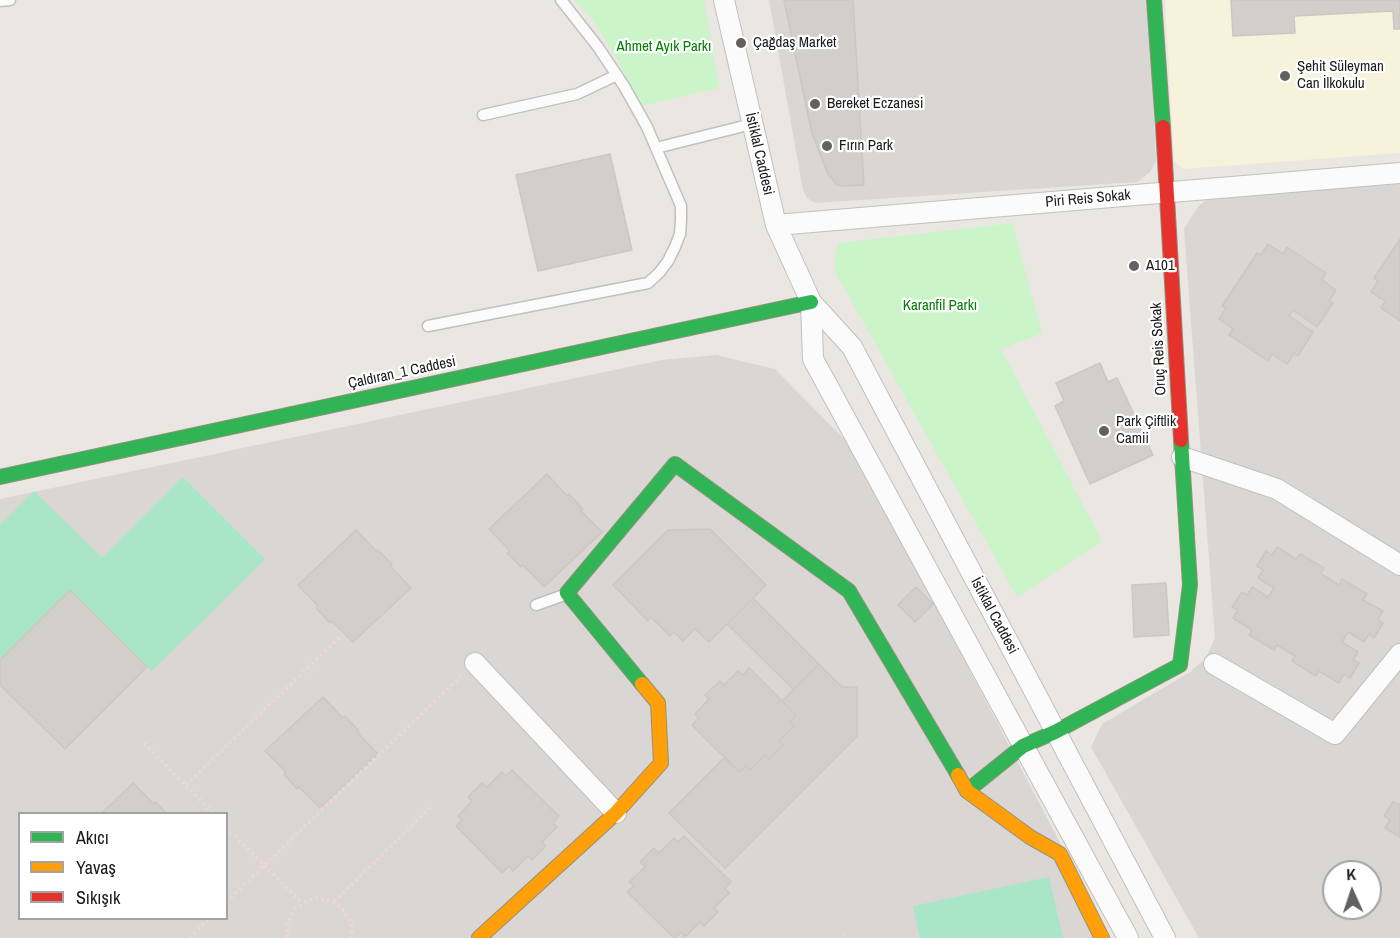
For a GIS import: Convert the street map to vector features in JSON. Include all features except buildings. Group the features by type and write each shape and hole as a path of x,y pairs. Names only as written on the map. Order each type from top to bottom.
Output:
{"street":[{"name":"İstiklal Caddesi","path":"723,0 776,225 811,302 852,347 1165,938"},
{"name":"Oruç Reis Sokak","path":"967,791 1023,746 1055,732 1180,665 1190,585 1154,0"},
{"name":"Piri Reis Sokak","path":"776,225 1400,173"},
{"name":"İstiklal Caddesi","path":"811,302 813,359 1128,938"},
{"name":"Çaldıran_1 Caddesi","path":"0,477 811,302"},
{"path":"1182,457 1277,489 1400,565"},
{"path":"479,938 616,813 661,763 658,703 567,593 675,464 849,591 967,791 1030,837 1060,854 1102,938"},
{"path":"1214,664 1335,734 1400,654"},
{"path":"475,663 616,813"}],"lane":[{"path":"0,1 10,0"},
{"path":"428,326 648,283 668,261 675,247 680,234 681,206 647,127 617,75 561,0"},
{"path":"483,115 577,94 617,75"},
{"path":"656,148 752,124"},
{"path":"536,605 567,593"}],"path":[{"path":"186,785 340,637"},
{"path":"228,900 475,663"},
{"path":"144,743 213,812"},
{"path":"334,902 433,806"},
{"path":"228,829 302,903"},
{"path":"287,938 287,924 295,909 302,903 318,898 334,902 347,913 352,929 351,938"},
{"path":"189,938 207,920"}],"shaded area":[{"path":"769,0 1148,0 1156,161 1150,172 1137,182 815,203 807,198 803,190"},
{"name":"Şehit Süleyman Can İlkokulu","path":"1165,0 1400,0 1400,153 1183,169 1174,161"},
{"path":"1400,184 1400,938 1199,938 1091,747 1102,724 1190,672 1206,658 1215,638 1184,229 1199,206 1210,197"},
{"path":"716,355 775,369 853,448 1110,938 0,938 0,499 662,360"}],"green space":[{"name":"Ahmet Ayık Parkı","path":"574,0 704,0 719,88 641,106 618,61 592,19"},
{"name":"Karanfil Parkı","path":"1012,223 1042,333 1001,349 1102,541 1017,597 834,270 839,243"},
{"path":"183,477 265,559 152,671 70,591 0,660 0,525 34,491 102,558"},
{"path":"1049,877 1063,938 920,938 913,906"}],"traffic: fast":[{"path":"1154,0 1163,127"},
{"path":"0,477 811,302"},
{"path":"967,791 1023,746 1055,732 1180,665 1190,585 1181,440"},
{"path":"642,684 567,593 675,464 849,591 958,775"}],"traffic: slow":[{"path":"479,938 616,813 661,763 658,703 642,684"},
{"path":"958,775 967,791 1030,837 1060,854 1102,938"}],"traffic: jam":[{"path":"1163,127 1181,440"}],"place":[{"name":"Çağdaş Market","path":"741,43"},
{"name":"Şehit Süleyman Can İlkokulu","path":"1285,76"},
{"name":"Bereket Eczanesi","path":"815,104"},
{"name":"Fırın Park","path":"827,146"},
{"name":"A101","path":"1134,266"},
{"name":"Park Çiftlik Camii","path":"1104,431"}]}
